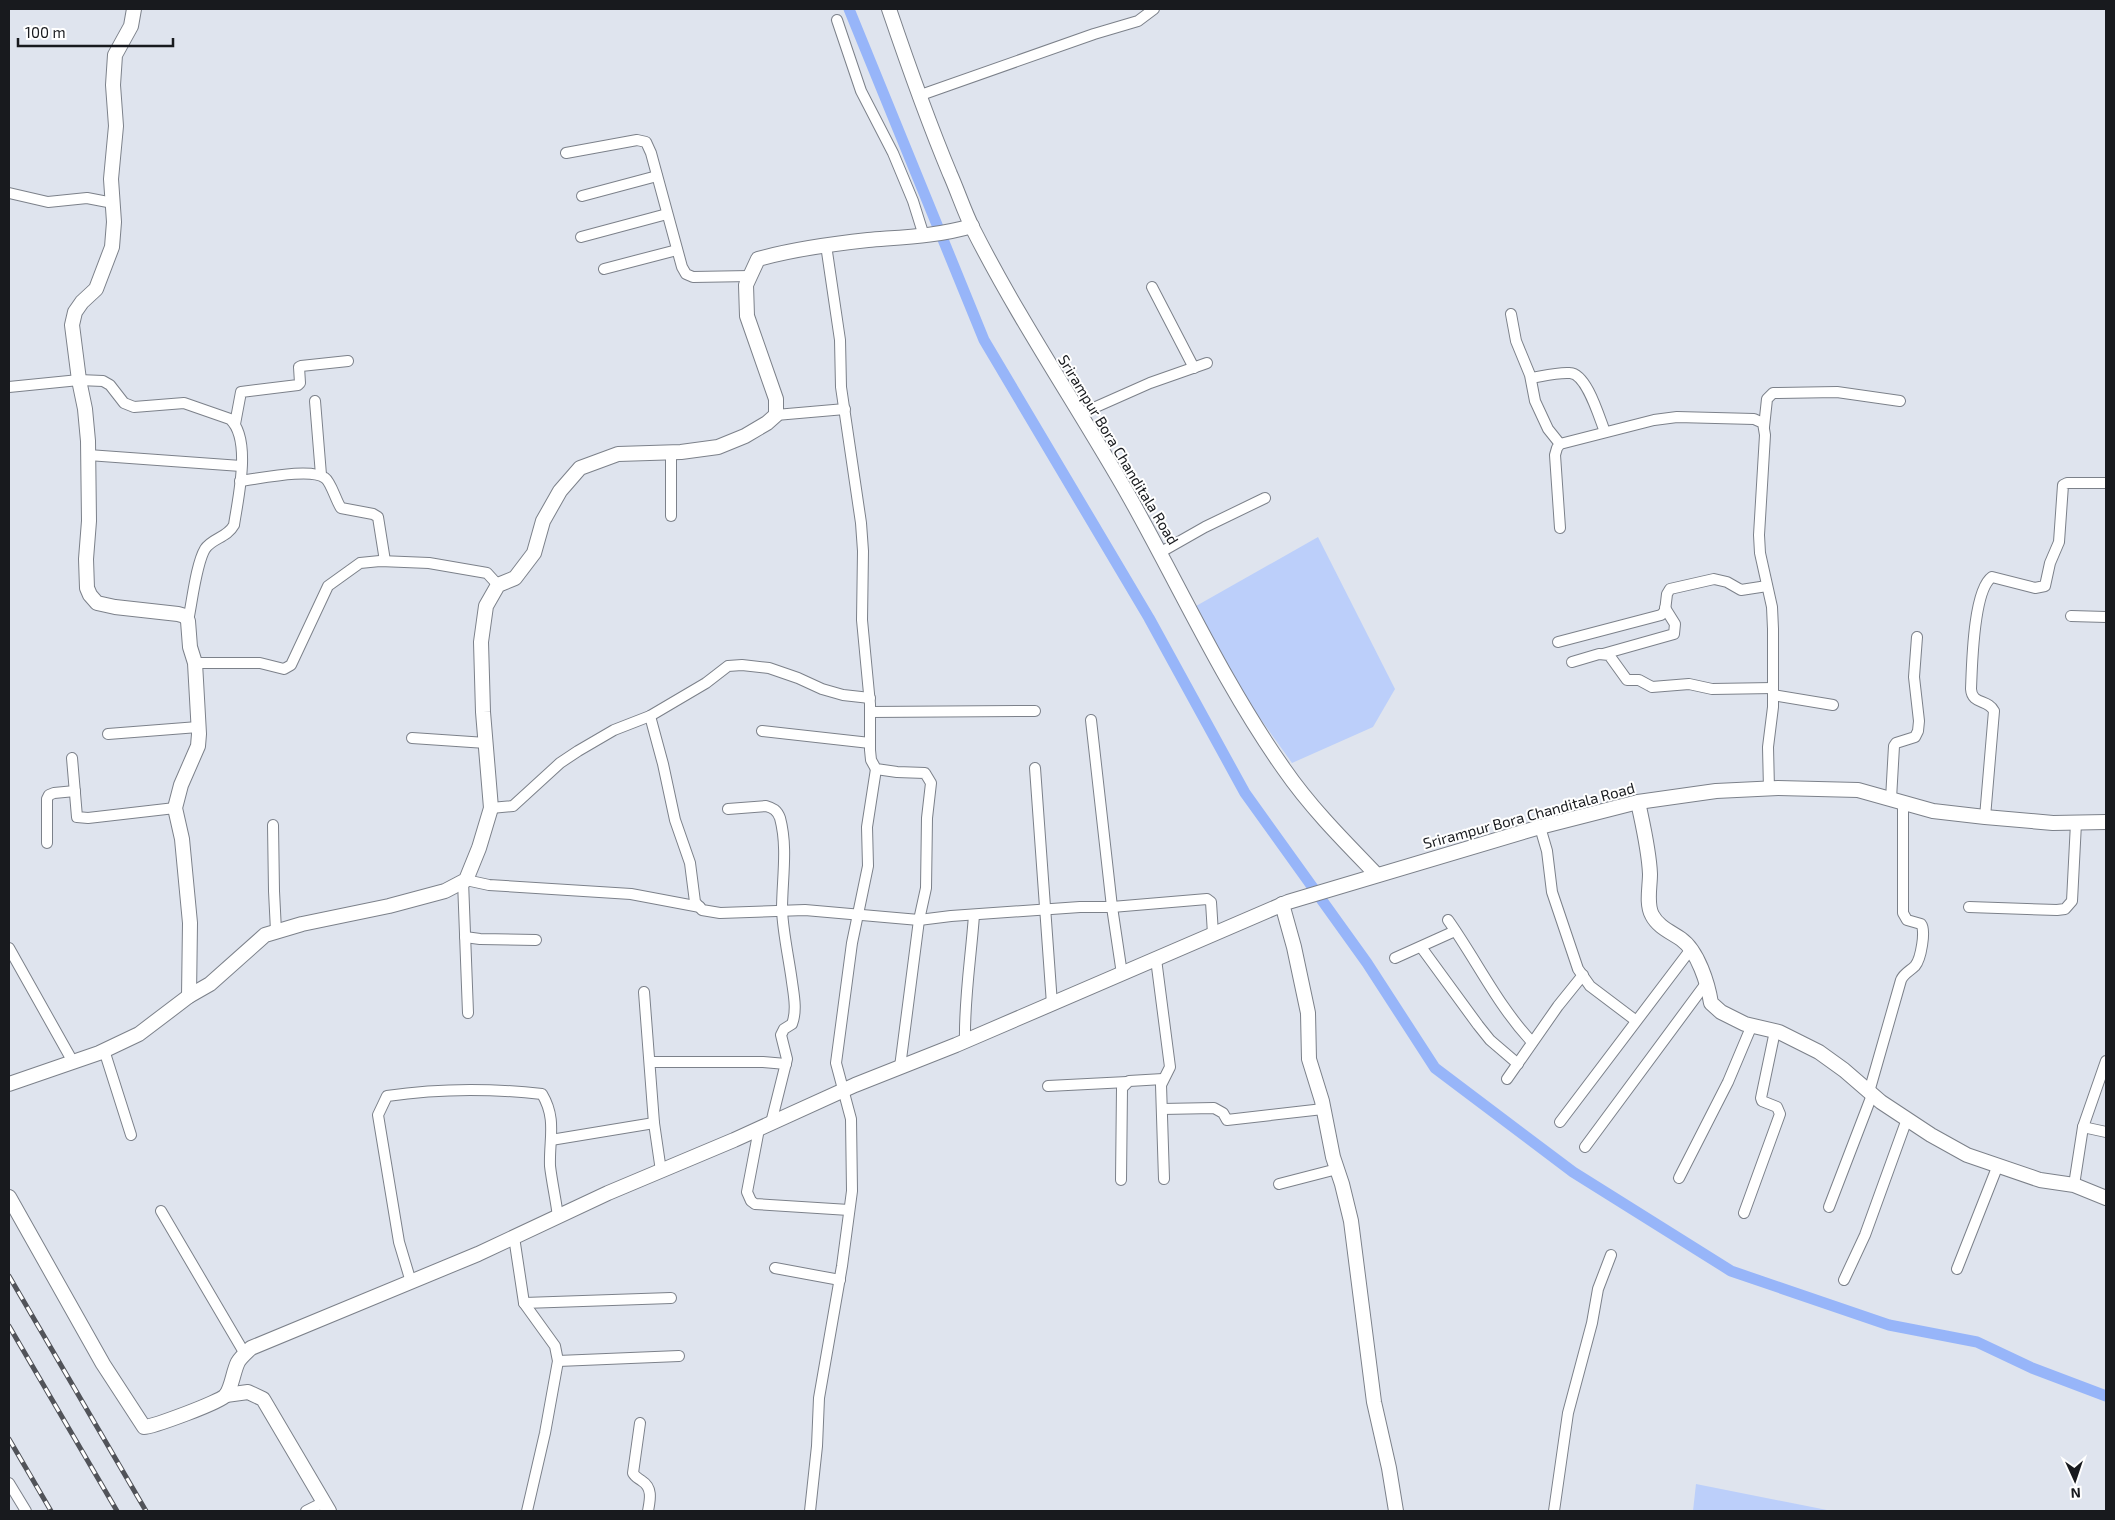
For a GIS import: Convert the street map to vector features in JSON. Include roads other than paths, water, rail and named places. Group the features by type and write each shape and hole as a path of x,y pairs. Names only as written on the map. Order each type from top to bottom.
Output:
{"street":[{"path":"134,9 131,26 115,55 113,85 116,126 111,179 113,203 112,247 96,289 82,302 75,312 72,325 85,409 88,455 87,588 97,603 115,607 178,614 185,616 188,621"},
{"name":"Srirampur Bora Chanditala Road","path":"889,9 965,228 1080,414 1161,552 1219,664 1275,757 1315,810 1377,875"},
{"path":"918,96 1138,21 1154,9"},
{"path":"837,20 861,90 893,153 913,201 930,235"},
{"path":"566,153 642,140 648,144 677,250 686,274 693,277 750,276"},
{"path":"582,196 657,176"},
{"path":"9,193 48,202 87,198 113,203"},
{"path":"581,237 668,214"},
{"path":"468,1013 464,881 479,848 491,808 483,712 481,642 486,606 498,585 515,578 534,552 543,520 560,490 580,468 618,454 671,452 718,447 745,436 768,423 776,414 776,399 747,316 746,285 758,259 788,251 826,245 930,235 965,228"},
{"path":"810,1511 817,1446 819,1398 840,1280 852,1191 851,1118 836,1063 852,943 868,866 867,827 876,769 871,760 870,698 862,620 863,551 861,523 841,387 840,340 826,245"},
{"path":"604,270 677,250"},
{"path":"1152,287 1194,368"},
{"path":"1511,314 1516,341 1531,378 1535,401 1542,418 1560,444"},
{"path":"235,424 241,392 298,385 301,366 348,361"},
{"path":"1080,414 1150,383 1207,363"},
{"path":"1531,378 1562,373 1577,375 1585,383 1605,432"},
{"path":"9,387 79,380 103,380 110,385 124,403 134,407 184,402 230,419 235,424 242,443 240,481 234,525 231,531 210,543 200,559 188,621 190,647 195,662 198,746 181,785 175,808 182,839 190,923 189,996"},
{"path":"1769,789 1768,747 1773,692 1773,629 1772,608 1760,553 1759,535 1767,400 1773,393 1837,392 1900,401"},
{"path":"315,401 321,476"},
{"path":"776,414 845,409"},
{"path":"1560,528 1555,456 1560,444 1665,418 1677,417 1754,419 1760,420 1764,427"},
{"path":"671,452 671,516"},
{"path":"88,455 241,466"},
{"path":"240,481 298,474 317,474 321,476 328,482 334,498 341,508 373,514 378,517 385,561"},
{"path":"1985,817 1994,711 1990,706 1974,700 1971,696 1971,689 1975,622 1985,585 1992,577 2035,588 2045,586 2050,563 2059,542 2063,485 2067,482 2106,483"},
{"path":"1161,552 1206,526 1265,498"},
{"path":"195,662 260,663 284,669 291,665 328,586 360,563 385,561 429,563 487,574 498,585"},
{"path":"1558,642 1661,615 1670,589 1703,580 1720,580 1741,590 1767,586"},
{"path":"1572,662 1674,634 1675,624 1665,608"},
{"path":"2071,616 2106,617"},
{"path":"1829,1207 1871,1094 1901,980 1918,962 1924,932 1921,924 1907,920 1903,913 1894,746 1896,743 1915,737 1918,731 1919,721 1914,677 1917,638"},
{"path":"1604,654 1613,658 1627,680 1639,680 1650,687 1690,684 1712,689 1773,692 1833,706"},
{"path":"491,808 514,806 560,763 578,751 614,730 650,716 706,683 728,666 742,664 769,668 822,689 844,695 870,698"},
{"path":"870,712 1035,711"},
{"path":"650,716 675,820 690,863 695,902 702,910 720,913 805,910 919,920 1207,899 1211,902 1213,934"},
{"path":"1091,720 1112,907 1122,974"},
{"path":"108,734 198,727"},
{"path":"762,731 870,743"},
{"path":"412,738 486,743"},
{"path":"72,758 77,817 175,808"},
{"path":"1035,768 1052,1004"},
{"path":"876,769 925,773 931,783 927,818 926,888 919,920 900,1067"},
{"name":"Srirampur Bora Chanditala Road","path":"245,1354 251,1348 411,1282 844,1090 965,1041 1288,902 1540,827 1638,802 1716,791 1769,789 1858,790 1933,811 2053,823 2106,822"},
{"path":"47,843 47,799 49,795 75,791"},
{"path":"1638,802 1649,866 1650,909 1652,916 1665,930 1680,938 1690,949 1707,982 1711,1003 1721,1012 1752,1026 1775,1031 1819,1052 1844,1070 1871,1094 1907,1119 1967,1155 2040,1180 2074,1185 2106,1198"},
{"path":"728,809 766,806 776,811 782,827 784,859 782,912 794,1001 792,1024 784,1029 781,1035 787,1059 786,1064 765,1126 747,1192 750,1201 755,1204 849,1210"},
{"path":"1969,907 2065,909 2072,901 2076,823"},
{"path":"273,825 276,932"},
{"path":"1540,827 1547,851 1555,900 1572,951 1583,975 1590,986 1635,1020"},
{"path":"9,1084 73,1062 139,1034 189,996 210,984 264,935 302,924 445,892 464,881 489,885 631,894 700,907"},
{"path":"1288,902 1308,1013 1309,1059 1351,1221 1374,1402 1389,1468 1396,1511"},
{"path":"965,1041 964,1005 970,977 974,916"},
{"path":"1448,920 1512,1021 1532,1042"},
{"path":"1394,958 1456,930"},
{"path":"465,937 536,940"},
{"path":"1421,947 1490,1040 1518,1064"},
{"path":"9,948 73,1062"},
{"path":"1560,1122 1690,949"},
{"path":"1156,959 1170,1067 1161,1084 1164,1179"},
{"path":"1507,1079 1558,1006 1583,975"},
{"path":"1585,1147 1707,982"},
{"path":"644,992 654,1123 662,1170"},
{"path":"1679,1178 1728,1082 1752,1026"},
{"path":"1744,1213 1780,1114 1777,1107 1762,1101 1775,1031"},
{"path":"104,1050 131,1135"},
{"path":"2074,1185 2084,1127 2106,1061"},
{"path":"650,1062 763,1062 786,1064"},
{"path":"1048,1086 1163,1079"},
{"path":"1121,1180 1121,1100 1122,1088 1127,1082"},
{"path":"411,1282 399,1242 378,1114 387,1096 431,1090 511,1090 542,1094 549,1107 550,1166 558,1217"},
{"path":"1162,1109 1214,1108 1222,1112 1227,1120 1323,1109"},
{"path":"1844,1280 1865,1235 1907,1119"},
{"path":"551,1140 654,1123"},
{"path":"2084,1127 2106,1132"},
{"path":"1957,1270 1998,1166"},
{"path":"1279,1184 1337,1169"},
{"path":"9,1197 103,1364 144,1427 190,1413 226,1395 248,1392 263,1399 327,1507 306,1511"},
{"path":"161,1210 245,1354 239,1361 226,1395"},
{"path":"514,1237 524,1302 555,1346 558,1361 545,1434 527,1511"},
{"path":"1554,1511 1568,1413 1592,1323 1598,1289 1611,1254"},
{"path":"775,1268 840,1280"},
{"path":"524,1302 671,1298"},
{"path":"558,1361 679,1356"},
{"path":"640,1423 633,1473 634,1476 648,1485 650,1491 648,1511"},
{"path":"9,1483 26,1511"}],"waterway":[{"path":"849,9 984,340 1149,618 1245,793 1367,963 1435,1068 1573,1172 1731,1271 1889,1325 1977,1342 2032,1368 2106,1396"}],"railway":[{"path":"9,1276 146,1511"},
{"path":"9,1326 117,1511"},
{"path":"9,1439 51,1511"}]}
